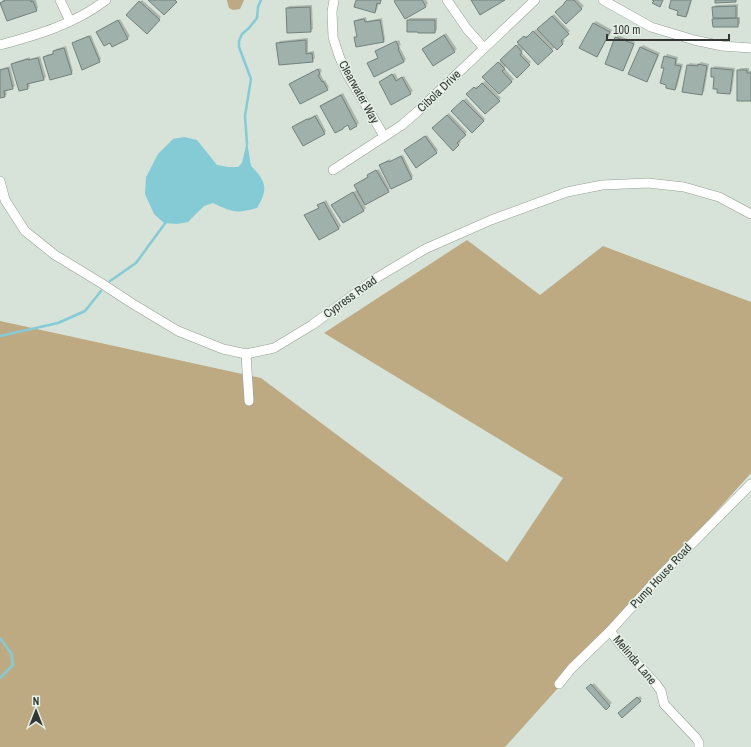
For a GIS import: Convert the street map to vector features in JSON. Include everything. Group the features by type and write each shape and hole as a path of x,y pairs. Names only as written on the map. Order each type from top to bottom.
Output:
{"street":[{"path":"60,0 70,21"},
{"path":"0,45 36,35 60,26 97,7 106,0"},
{"name":"Clearwater Way","path":"334,0 332,12 333,37 339,56 347,74 384,136"},
{"path":"447,0 467,29 484,48"},
{"name":"Cibola Drive","path":"332,170 402,125 418,112 535,0"},
{"path":"604,0 651,27 694,40 722,46 751,48"},
{"name":"Cypress Road","path":"0,181 6,200 25,231 55,255 178,331 223,350 246,354 274,348 312,325 378,277 425,250 492,220 567,192 602,185 648,183 684,187 719,198 751,214"},
{"path":"246,354 249,401"},
{"name":"Pump House Road","path":"559,684 571,669 610,631 660,576 751,484"},
{"name":"Melinda Lane","path":"610,631 624,649 656,684 664,704 696,738 699,743 699,747"}],"shaded area":[{"path":"227,0 244,0 240,9 233,10 229,8"},
{"path":"467,240 540,295 603,246 751,302 751,473 505,747 0,747 0,321 261,378 507,562 563,478 324,333"}],"water":[{"path":"184,137 197,140 217,165 228,167 238,167 242,163 247,141 251,166 260,176 264,186 263,196 257,208 244,211 234,211 213,203 204,206 188,222 177,224 164,223 154,214 145,194 146,177 158,154 173,139"}],"building":[{"path":"6,0 31,0 31,2 33,1 37,11 7,21 0,3"},
{"path":"148,0 175,0 177,2 164,15"},
{"path":"356,0 381,0 380,4 377,3 375,13 354,7"},
{"path":"422,0 426,7 405,19 394,1"},
{"path":"471,0 505,0 480,15"},
{"path":"567,0 574,0 582,9 566,24 555,12"},
{"path":"652,0 663,0 660,7 652,3 654,1"},
{"path":"671,0 691,0 686,17 677,15 678,11 669,8"},
{"path":"715,0 736,0 736,2 715,3"},
{"path":"139,1 160,20 147,34 126,15"},
{"path":"736,6 736,18 713,18 712,7"},
{"path":"310,7 311,32 287,33 286,8"},
{"path":"552,16 569,34 561,41 563,44 557,50 537,29"},
{"path":"738,18 738,27 713,27 712,19"},
{"path":"364,19 365,22 380,20 384,42 356,47 354,37 357,37 354,21"},
{"path":"118,20 128,39 112,47 110,43 104,46 96,32"},
{"path":"407,20 435,20 435,33 407,32"},
{"path":"593,23 610,32 597,57 579,48"},
{"path":"533,31 553,51 538,65 517,42 524,36 526,38"},
{"path":"444,35 455,52 433,66 422,49"},
{"path":"89,36 100,62 82,70 72,43"},
{"path":"615,37 634,44 623,71 605,64"},
{"path":"306,40 306,54 312,53 313,62 279,65 276,43"},
{"path":"396,41 404,62 374,77 367,63 378,58 375,51"},
{"path":"516,45 522,52 520,55 530,65 517,78 500,60"},
{"path":"640,47 658,55 647,82 628,74"},
{"path":"64,48 72,74 50,80 43,57 53,54 53,51"},
{"path":"664,56 676,59 675,65 681,66 675,90 666,88 666,85 660,83 664,68 661,68"},
{"path":"38,58 44,80 27,84 28,89 19,91 11,64"},
{"path":"498,62 505,69 502,71 512,82 499,94 482,77"},
{"path":"698,64 707,66 702,95 682,92 687,65 698,66"},
{"path":"8,68 13,89 4,91 5,97 0,98 0,70"},
{"path":"711,68 733,70 730,94 717,93 717,89 713,89 714,77 711,77"},
{"path":"318,69 320,74 318,75 328,90 300,104 289,84"},
{"path":"737,70 747,70 747,73 751,73 751,101 737,101"},
{"path":"392,74 396,81 402,77 411,94 391,105 379,82"},
{"path":"482,83 500,101 485,114 466,94 474,87 476,89"},
{"path":"341,95 357,126 350,130 348,125 335,133 320,106"},
{"path":"463,100 484,121 472,133 451,111"},
{"path":"447,115 466,135 457,143 459,145 453,151 432,128"},
{"path":"315,116 325,134 303,146 292,127"},
{"path":"425,136 437,153 416,168 404,150"},
{"path":"401,156 412,179 391,189 379,165"},
{"path":"376,170 389,192 365,205 354,185 368,177 367,175"},
{"path":"353,192 364,211 343,223 331,205"},
{"path":"324,202 339,229 319,240 304,215 319,208 317,205"},
{"path":"591,684 610,706 606,710 586,688"},
{"path":"637,697 641,701 622,718 618,713"}],"waterway":[{"path":"247,144 245,116 251,79 239,47 239,41 242,34 257,18 258,7 261,0"},
{"path":"110,281 136,263 166,222"},
{"path":"0,336 58,323 85,311 101,291"},
{"path":"0,638 11,653 13,665 0,678"}]}
